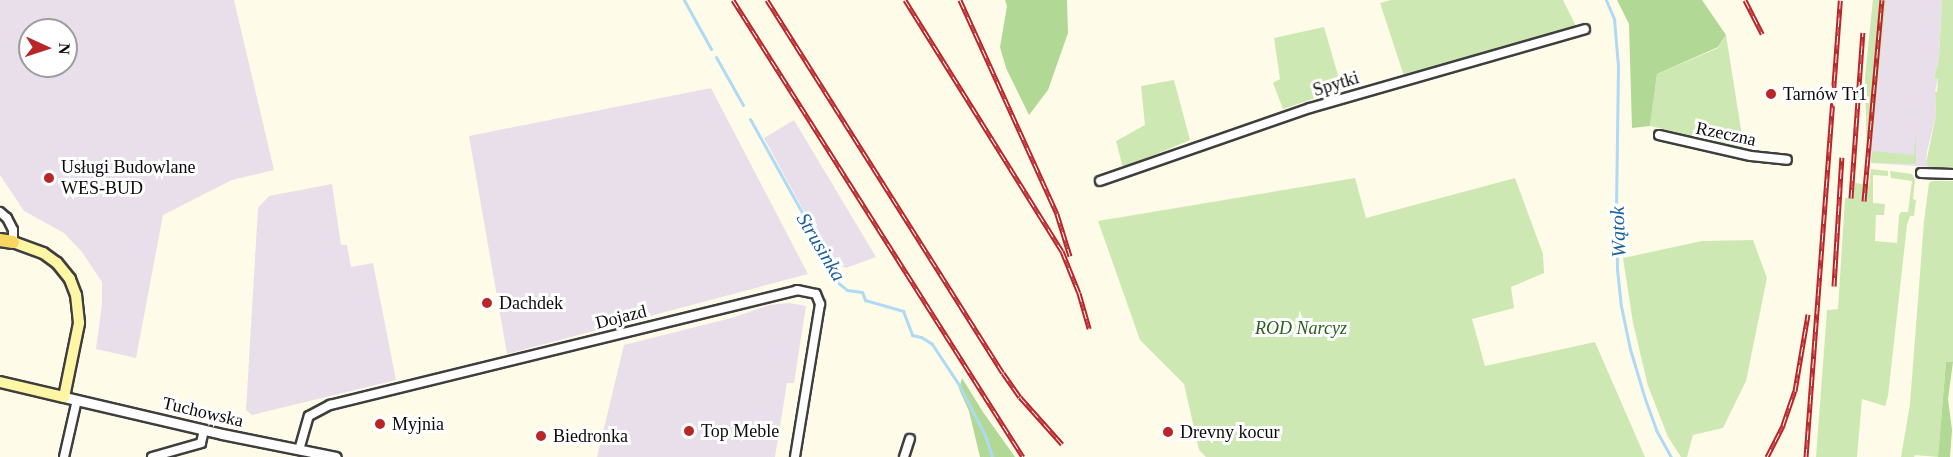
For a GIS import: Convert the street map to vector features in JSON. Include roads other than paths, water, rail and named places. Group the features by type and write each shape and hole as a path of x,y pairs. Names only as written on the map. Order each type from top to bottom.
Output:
{"main road":[{"path":"0,240 13,242 43,253 57,263 70,279 76,295 79,323 64,397"},
{"name":"Tuchowska","path":"0,382 64,397"}],"street":[{"name":"Spytki","path":"1100,181 1310,108 1585,29"},
{"name":"Rzeczna","path":"1659,135 1751,156 1787,160"},
{"path":"1921,173 1953,174"},
{"path":"0,212 7,218 13,230 13,242"},
{"name":"Dojazd","path":"299,450 309,416 330,405 796,290 816,294 820,304 795,457"},
{"name":"Tuchowska","path":"64,397 204,430 336,457"},
{"path":"64,457 77,400"},
{"path":"152,457 201,443 204,430"},
{"path":"904,457 910,439"}],"waterway":[{"name":"Strusinka","path":"684,0 711,49"},
{"name":"Wątok","path":"1606,0 1614,19 1618,66 1616,215 1617,269 1621,306 1630,349 1645,399 1656,430 1671,457"},
{"name":"Strusinka","path":"716,57 743,105"},
{"name":"Strusinka","path":"750,119 814,234 836,281 847,290 862,292 865,300 903,311 912,335 921,337 932,344 959,385 985,435 992,457"}],"railway":[{"path":"733,0 1023,457"},
{"path":"767,0 1003,373 1020,397 1062,444"},
{"path":"905,0 1062,251 1079,293 1089,329"},
{"path":"960,0 1057,214 1070,256"},
{"path":"1745,0 1762,34"},
{"path":"1806,457 1840,0"},
{"path":"1864,201 1882,0"},
{"path":"1851,198 1863,32"},
{"path":"1834,286 1842,157"},
{"path":"1767,457 1783,425 1795,391 1808,314"}],"place":[{"name":"Tarnów Tr1","path":"1771,94"},
{"name":"Usługi Budowlane WES-BUD","path":"49,178"},
{"name":"Dachdek","path":"487,303"},
{"name":"Myjnia","path":"380,424"},
{"name":"Top Meble","path":"689,431"},
{"name":"Drevny kocur","path":"1168,432"},
{"name":"Biedronka","path":"541,436"}],"park label":[{"name":"ROD Narcyz","path":"1301,328"}]}
